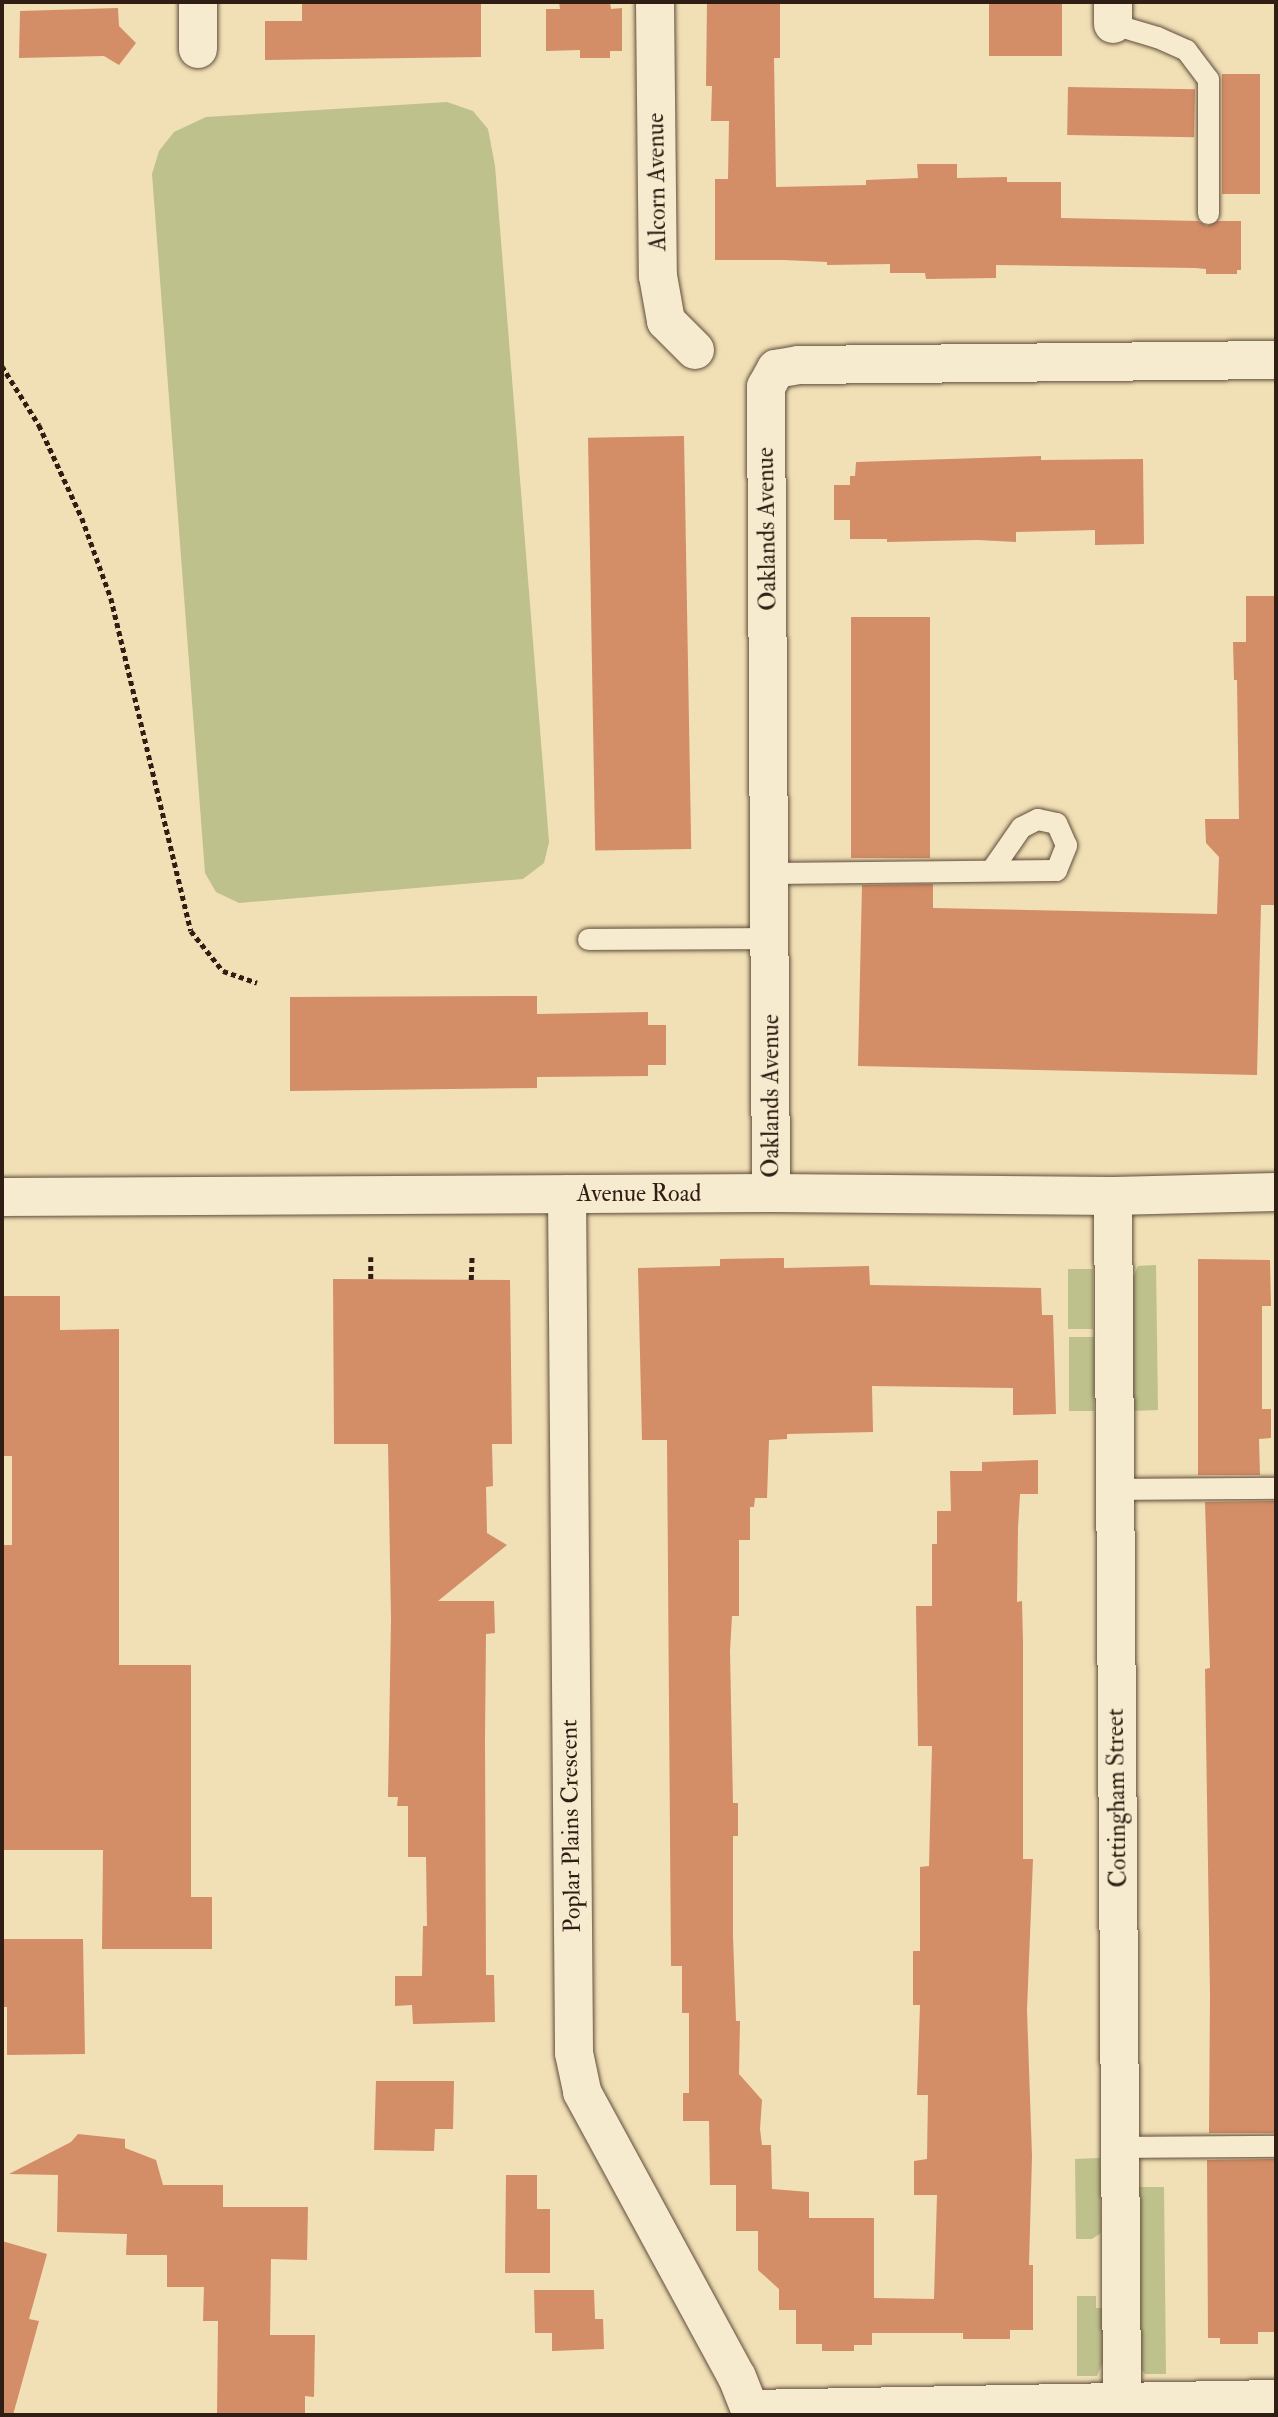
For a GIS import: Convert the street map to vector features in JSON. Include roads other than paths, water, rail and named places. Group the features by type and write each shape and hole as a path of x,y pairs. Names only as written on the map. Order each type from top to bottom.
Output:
{"street":[{"path":"198,2 198,49"},
{"name":"Alcorn Avenue","path":"655,2 658,276 666,321 695,350"},
{"name":"Oaklands Avenue","path":"771,1193 766,387 776,369 799,365 1276,360"},
{"name":"Avenue Road","path":"2,1197 771,1193 1112,1195 1276,1192"},
{"name":"Poplar Plains Crescent","path":"567,1194 574,2053 582,2092 737,2377 751,2412"},
{"name":"Cottingham Street","path":"1112,1195 1122,2400"},
{"path":"751,2412 1122,2400 1276,2399"}],"lane":[{"path":"1113,13 1186,50 1208,79 1208,213"},
{"path":"771,873 991,870"},
{"path":"588,939 771,937"},
{"path":"1114,1489 1276,1488"},
{"path":"1120,2147 1276,2146"}]}
